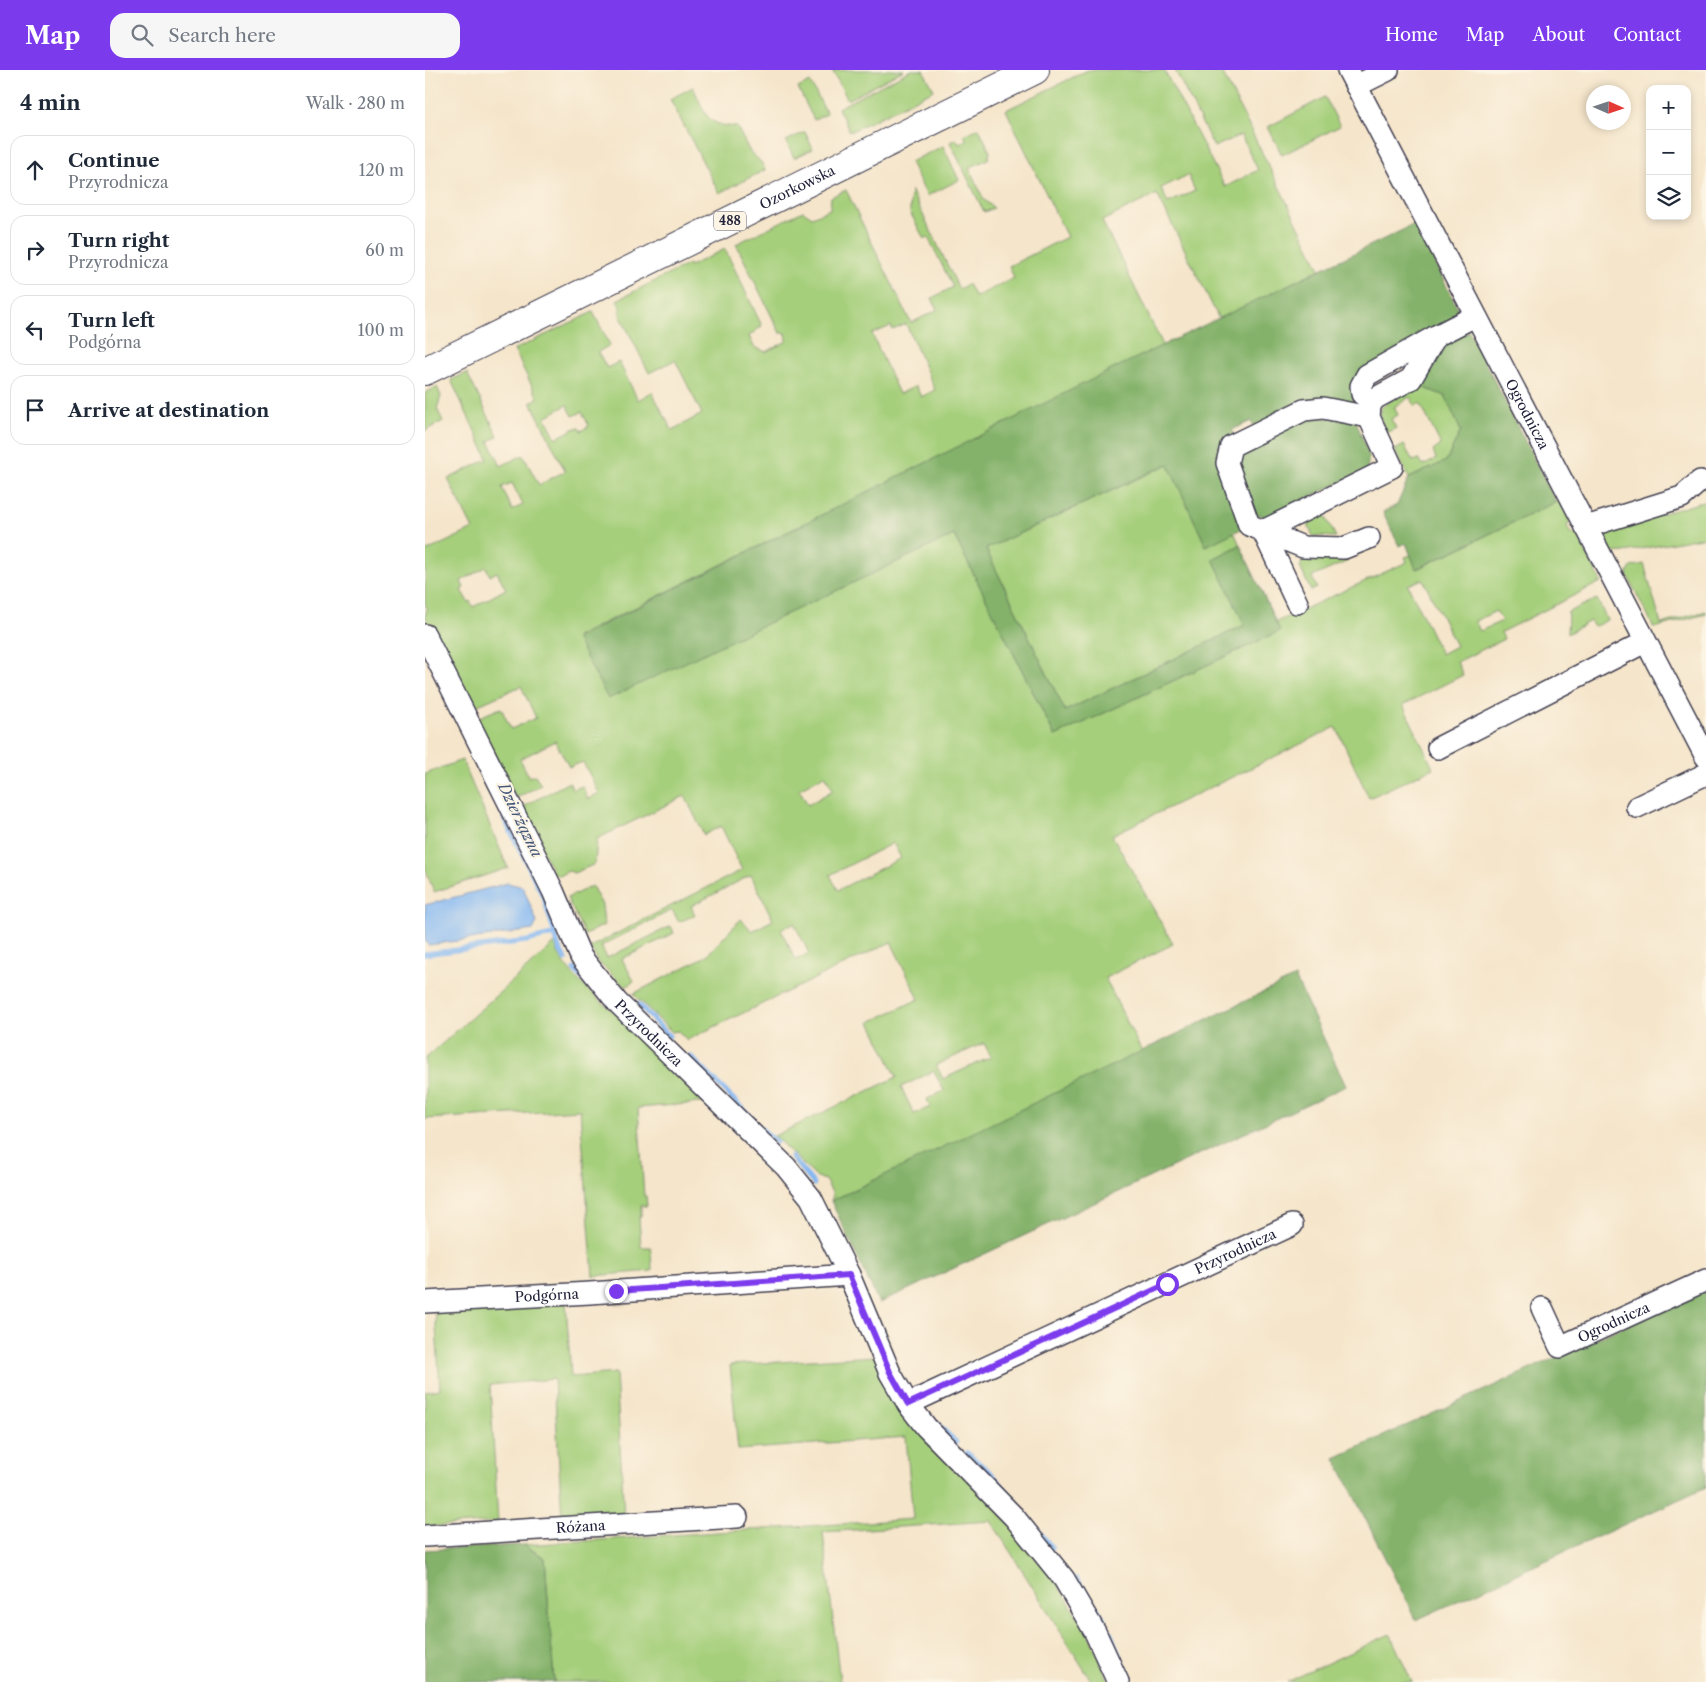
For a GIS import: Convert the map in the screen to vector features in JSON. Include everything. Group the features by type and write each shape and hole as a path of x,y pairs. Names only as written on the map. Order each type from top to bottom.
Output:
{"main road":[{"name":"Ozorkowska","path":"425,371 1035,70"}],"street":[{"path":"1352,78 1388,70"},
{"name":"Ogrodnicza","path":"1352,78 1706,757"},
{"path":"1369,538 1344,548 1303,547 1249,525 1227,462 1231,446 1304,410 1372,408 1411,379 1436,336 1475,316"},
{"path":"1263,531 1391,467 1372,408"},
{"path":"1586,527 1682,497 1700,481"},
{"path":"1263,531 1297,603"},
{"name":"Przyrodnicza","path":"425,635 553,890 581,957 617,1002 786,1167 811,1198 849,1275 890,1372 908,1404 925,1427 1014,1517 1064,1579 1095,1632 1118,1682"},
{"path":"1438,748 1645,642"},
{"path":"1637,807 1706,774"},
{"name":"Przyrodnicza","path":"908,1404 1292,1225"},
{"name":"Podgórna","path":"425,1302 590,1293 849,1275"},
{"name":"Ogrodnicza","path":"1542,1308 1560,1347 1706,1280"},
{"name":"Różana","path":"425,1536 737,1517"}],"green space":[{"path":"832,70 904,70 848,100"},
{"path":"911,70 923,70 934,90 850,132 838,108"},
{"path":"1088,70 1164,70 1225,187 1258,170 1241,135 1214,147 1175,70 1221,70 1320,269 1219,319 1157,194 1102,221 1163,345 576,637 608,698 954,535 1055,736 1280,631 1276,622 1407,562 1405,557 1411,555 1417,569 1560,500 1570,521 1567,527 1571,534 1577,534 1601,582 1501,632 1504,639 1457,662 1463,675 1403,705 1433,768 1369,798 1336,727 1112,835 1173,944 1105,978 1142,1052 831,1201 833,1194 825,1180 815,1176 774,1136 897,1077 870,1022 919,999 891,942 687,1040 678,1031 672,1032 633,994 706,956 741,919 752,931 773,920 751,875 691,906 695,915 679,922 672,910 601,946 607,958 671,926 674,933 622,959 634,981 626,987 598,962 590,947 742,870 721,826 704,835 685,796 597,839 595,864 574,873 569,871 560,875 554,874 521,808 569,782 573,790 582,786 588,799 599,793 583,762 569,767 555,741 520,759 529,777 535,775 541,785 516,798 477,722 479,717 501,708 511,729 536,718 521,686 474,707 469,706 425,616 427,609 425,603 425,552 473,529 448,479 488,459 451,380 467,373 498,436 489,441 501,466 523,455 539,485 565,471 531,402 538,398 514,350 593,312 610,345 598,352 607,368 619,362 638,400 652,392 672,430 702,414 675,360 649,373 620,315 620,307 617,300 689,264 690,266 725,249 762,326 749,336 754,347 766,352 787,341 786,333 780,333 736,244 803,211 812,217 830,209 831,197 846,190 911,323 937,310 932,298 953,287 928,237 924,239 910,212 911,190 959,289 968,284 975,297 1014,278 1009,266 1067,237 1006,110","holes":["1188,175 1195,191 1168,203 1161,188","906,324 935,390 921,397 916,386 899,394 872,334 891,326 893,330","567,405 573,416 582,412 589,426 581,431 578,427 556,438 545,417","512,483 523,505 512,510 502,487","486,567 490,576 497,572 506,589 473,607 461,590 464,588 461,581","1423,579 1456,646 1441,654 1408,585","1496,611 1502,621 1480,631 1475,621","825,775 833,790 808,805 799,789","893,843 901,858 838,890 830,875","794,923 809,953 796,960 781,930","984,1043 991,1057 943,1079 936,1065","934,1071 944,1091 927,1099 930,1107 914,1114 901,1087"]},
{"path":"810,82 827,114 814,120 798,88"},
{"path":"693,87 707,116 718,124 737,127 750,152 761,162 765,170 719,193 670,99"},
{"path":"1325,97 1340,126 1282,155 1268,127"},
{"path":"979,128 990,152 988,159 969,168 984,200 994,208 984,212 950,142 956,139 959,144 967,140 964,135"},
{"path":"805,132 813,149 794,158 786,141"},
{"path":"943,146 959,180 927,196 910,162"},
{"path":"1415,224 1459,311 1457,318 1356,395 1353,402 1255,429 1251,421 1232,430 1236,438 1227,444 1245,527 1206,546 1168,464 986,549 1065,711 1245,625 1213,559 1240,545 1280,631 1055,736 954,535 608,699 576,638 1117,367"},
{"path":"1469,331 1556,502 1416,569 1406,543 1399,546 1383,512 1397,505 1409,478 1446,461 1461,431 1445,396 1417,385 1440,340"},
{"path":"1417,385 1445,396 1461,431 1446,461 1409,478 1395,450 1404,445 1413,461 1419,459 1423,466 1436,459 1433,451 1441,445 1420,403 1415,406 1410,397 1394,407 1398,415 1391,419 1396,428 1386,433 1380,416 1382,406"},
{"path":"437,387 441,396 437,409 443,421 425,431 425,393"},
{"path":"1307,416 1356,421 1369,456 1367,470 1267,517 1255,514 1236,462 1238,449"},
{"path":"1169,464 1206,546 1234,532 1240,545 1213,559 1245,625 1065,711 986,549"},
{"path":"1706,501 1706,537 1612,553 1601,531"},
{"path":"1322,510 1336,537 1313,536 1305,518"},
{"path":"1306,558 1348,561 1312,577 1317,588 1311,591 1300,567"},
{"path":"1644,564 1661,624 1706,611 1706,614 1654,628 1627,575 1631,567"},
{"path":"1597,599 1607,620 1594,627 1590,621 1567,634 1568,612"},
{"path":"462,760 508,868 434,892 425,868 425,774"},
{"path":"592,886 602,905 604,925 585,935 567,898"},
{"path":"555,943 559,954 574,976 712,1102 638,1108 644,1196 646,1196 647,1206 641,1206 641,1217 639,1217 641,1247 651,1247 652,1271 593,1276 580,1110 425,1119 425,1059"},
{"path":"1295,977 1346,1086 879,1303 831,1201"},
{"path":"1704,1290 1706,1295 1706,1487 1416,1620 1335,1458"},
{"path":"566,1303 571,1377 616,1373 624,1516 562,1519 554,1379 490,1385 498,1522 425,1527 425,1392 440,1389 435,1311"},
{"path":"876,1356 1056,1582 1089,1635 1109,1682 1092,1682 991,1521 823,1532 840,1682 554,1682 545,1558 524,1545 913,1519 906,1437 738,1450 730,1365"},
{"path":"524,1545 545,1558 554,1682 425,1682 425,1550"},
{"path":"1390,1634 1412,1682 1287,1682"}],"water":[{"path":"508,883 523,887 537,922 533,930 429,945 425,942 425,905"}],"waterway":[{"name":"Dzierżązna","path":"504,818 544,898 559,948 566,960"},
{"path":"425,954 527,941 555,934"},
{"name":"Dzierżązna","path":"574,969 587,983"},
{"name":"Dzierżązna","path":"638,1004 669,1036"},
{"name":"Dzierżązna","path":"690,1056 752,1118"},
{"name":"Dzierżązna","path":"762,1129 776,1142"},
{"name":"Dzierżązna","path":"791,1157 814,1184"},
{"name":"Dzierżązna","path":"930,1417 956,1442"},
{"name":"Dzierżązna","path":"967,1453 992,1474 1019,1507"},
{"name":"Dzierżązna","path":"1026,1515 1052,1548"},
{"name":"Dzierżązna","path":"1076,1579 1104,1619"},
{"name":"Dzierżązna","path":"1110,1632 1129,1682"}],"route":[{"path":"616,1291 849,1275 890,1372 908,1404 1167,1284"}]}
